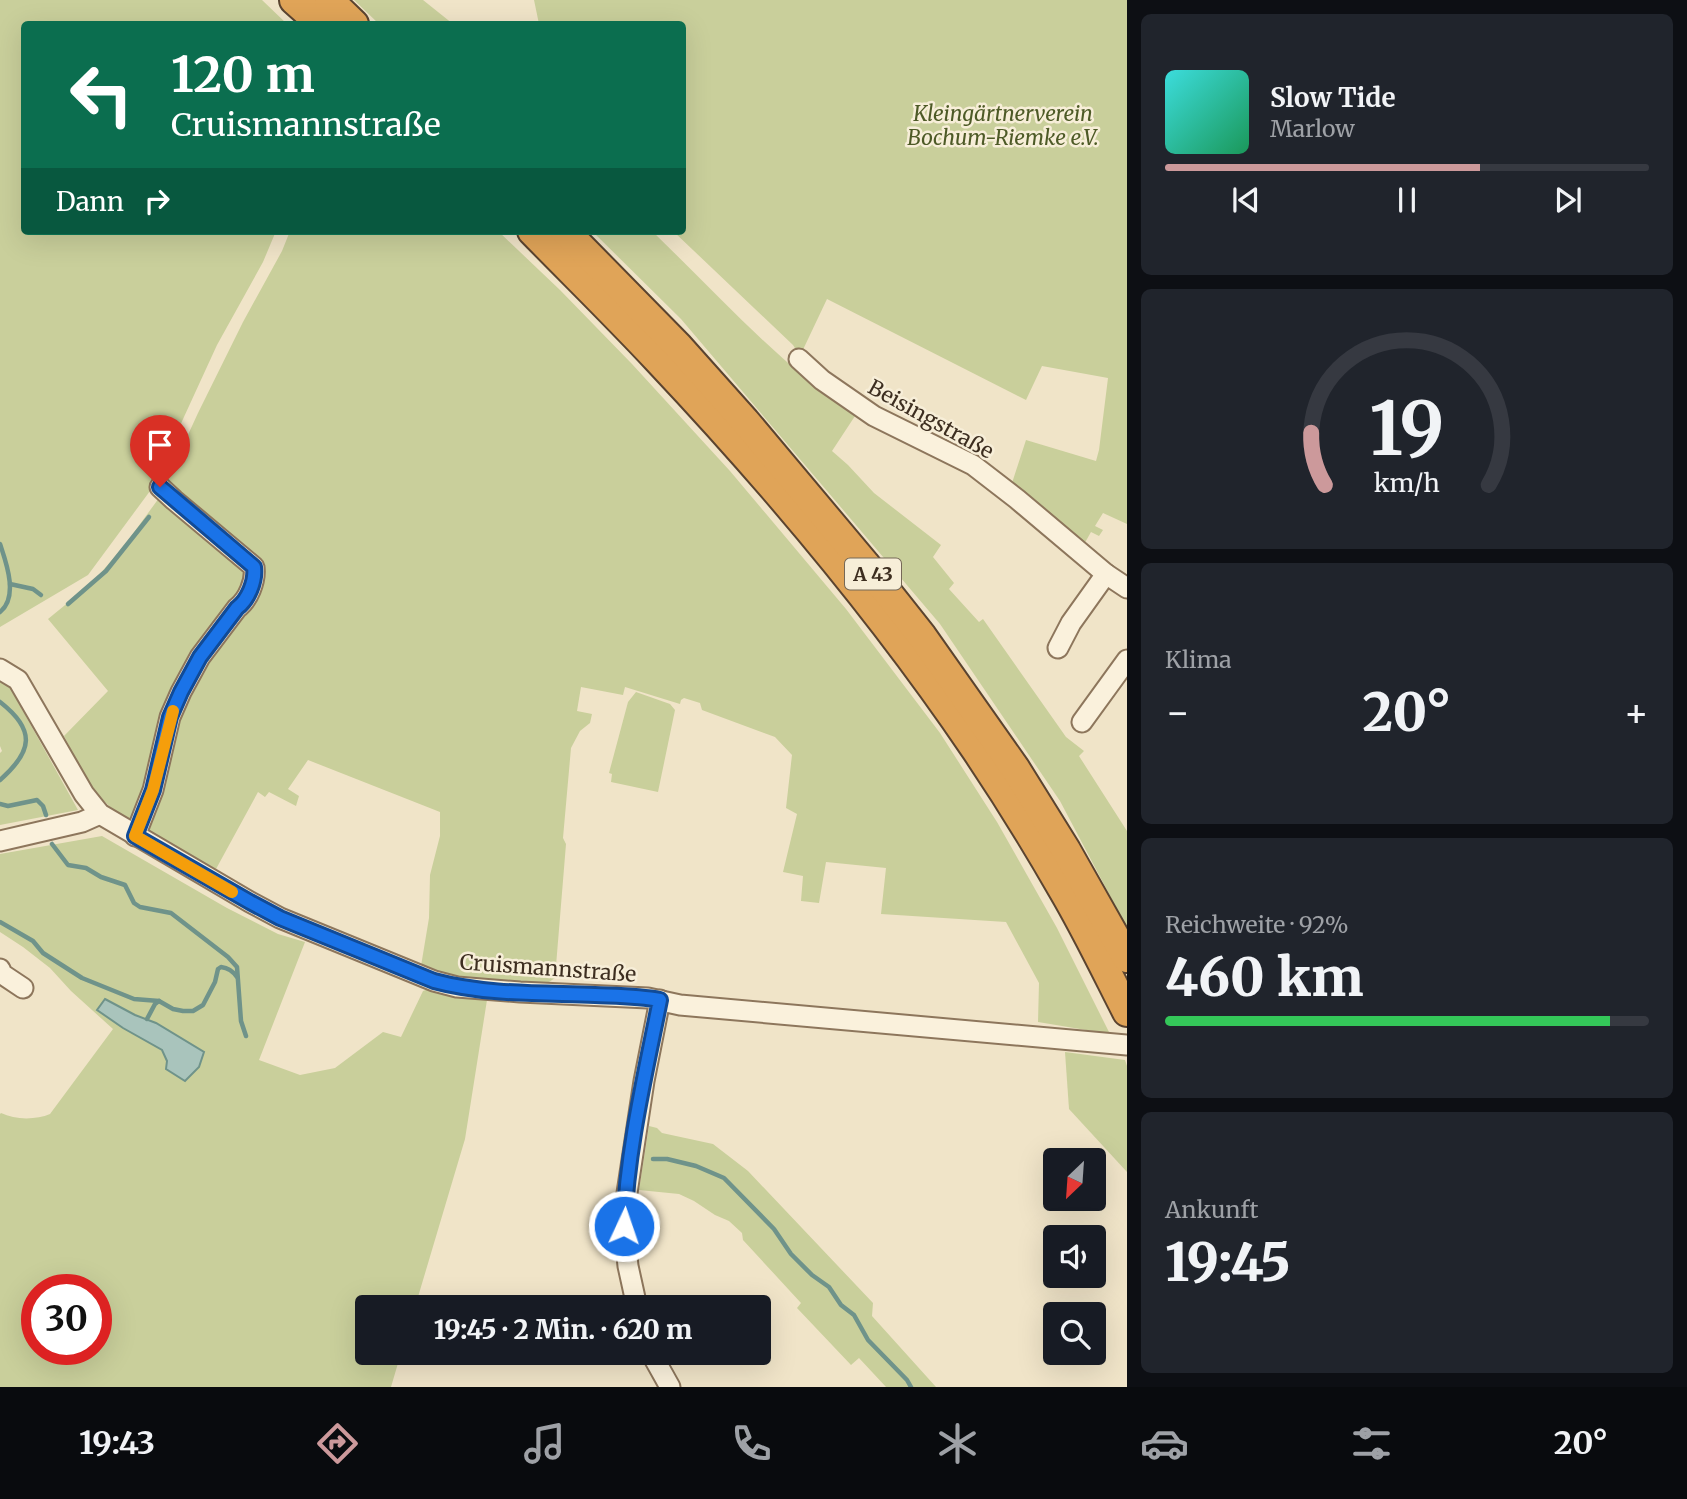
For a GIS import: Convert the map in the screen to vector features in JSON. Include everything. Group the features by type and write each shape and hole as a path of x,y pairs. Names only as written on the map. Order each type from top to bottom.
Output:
{"highway":[{"path":"295,0 317,21"},
{"path":"329,0 351,21"},
{"name":"A 43","path":"537,235 659,361 727,436 807,528 882,622 998,784 1063,890 1127,1012"},
{"name":"A 43","path":"569,235 678,346 745,421 922,636 1015,768 1066,850 1127,958"}],"street":[{"name":"Beisingstraße","path":"799,359 821,380 874,416 974,465 1106,574 1127,587"},
{"path":"135,836 153,790 170,717 181,692 200,657 242,605 256,577 254,567 160,487"},
{"path":"1058,648 1071,623 1106,574"},
{"path":"1082,722 1127,660"},
{"name":"Cruismannstraße","path":"0,669 18,680 84,794 100,814 280,918 434,981 457,987 636,997 697,1006 1127,1045"},
{"path":"0,841 82,822 100,814"},
{"path":"0,969 2,974 23,988"},
{"path":"634,1295 626,1247 625,1206 644,1081 660,1000"},
{"path":"658,1365 670,1387"}],"green space":[{"path":"0,0 262,0 284,21 21,21 21,235 274,235 263,262 217,345 150,491 88,575 0,627"},
{"path":"354,0 423,0 449,21 376,21"},
{"name":"Kleingärtnerverein Bochum-Riemke e.V.","path":"534,0 1127,0 1127,524 1103,513 1095,526 1103,530 1099,536 1091,532 1083,546 1012,483 1026,440 1096,461 1108,378 1042,366 1026,400 827,299 800,356 793,345 677,235 686,235 686,21 538,21"},
{"path":"288,235 502,235 632,364 730,471 846,609 940,733 997,822 1057,928 1110,1034 1038,1022 1039,983 1006,922 881,914 886,868 826,862 819,903 801,901 803,876 783,872 797,814 786,808 792,755 775,737 702,710 700,703 684,698 680,704 625,687 623,695 581,687 577,711 592,714 590,723 580,731 571,748 555,978 543,986 452,978 421,966 429,918 430,875 440,836 440,812 308,760 288,789 299,796 296,806 269,792 265,797 258,792 216,869 148,831 146,824 160,790 171,726 195,679 230,633 219,623 195,654 176,689 165,718 148,788 136,817 130,820 108,805 91,784 64,736 108,691 48,619 92,583 124,546 159,498 243,322"},
{"path":"596,235 656,235 775,352 855,416 832,451 874,493 941,545 933,557 954,583 949,589 979,622 983,619 1066,737 1084,751 1079,756 1127,831 1127,928 1060,801 940,624 681,319"},
{"path":"0,680 8,684 78,810 0,825"},
{"path":"636,692 670,704 675,710 658,792 611,782 612,774 609,773 628,702"},
{"path":"102,836 227,908 278,934 305,942 259,1060 300,1075 335,1068 383,1032 401,1037 423,991 431,988 487,1000 465,1139 419,1295 355,1295 355,1365 397,1365 391,1387 0,1387 0,1114 26,1118 50,1114 113,1029 50,968 0,932 0,854"},
{"path":"1065,1052 1125,1060 1127,1172 1106,1148 1069,1109"},
{"path":"649,1126 662,1133 713,1144 748,1171 873,1303 872,1316 936,1387 886,1387 859,1358 851,1365 797,1308 801,1303 729,1221 679,1194 639,1190"}],"water":[{"path":"105,999 156,1023 204,1052 199,1067 185,1081 166,1069 167,1061 162,1050 97,1010"}],"waterway":[{"path":"68,604 106,571 149,517"},
{"path":"0,544 8,569 10,589 6,606 0,612"},
{"path":"10,584 33,589 41,595"},
{"path":"0,702 20,722 26,741 19,760 0,780"},
{"path":"0,804 8,806 37,800 46,815"},
{"path":"52,844 68,865 86,868 101,877 125,885 134,903 140,907 171,913 228,957 237,967 241,1021 246,1036"},
{"path":"0,922 33,941 43,953 82,978 134,999 159,1001 173,1009 193,1011 203,1005 221,967 230,970 237,977"},
{"path":"147,1019 159,1001"},
{"path":"653,1159 667,1159 696,1166 724,1178 774,1229 791,1254 829,1287 841,1305 854,1315 868,1340 911,1387"}],"slow traffic":[{"path":"173,711 153,790 135,836 232,892"}],"route":[{"path":"160,487 254,567 256,577 242,605 200,657 181,692 170,717 153,790 135,836 280,918 434,981 457,987 660,1000 632,1149 624,1226"}]}
